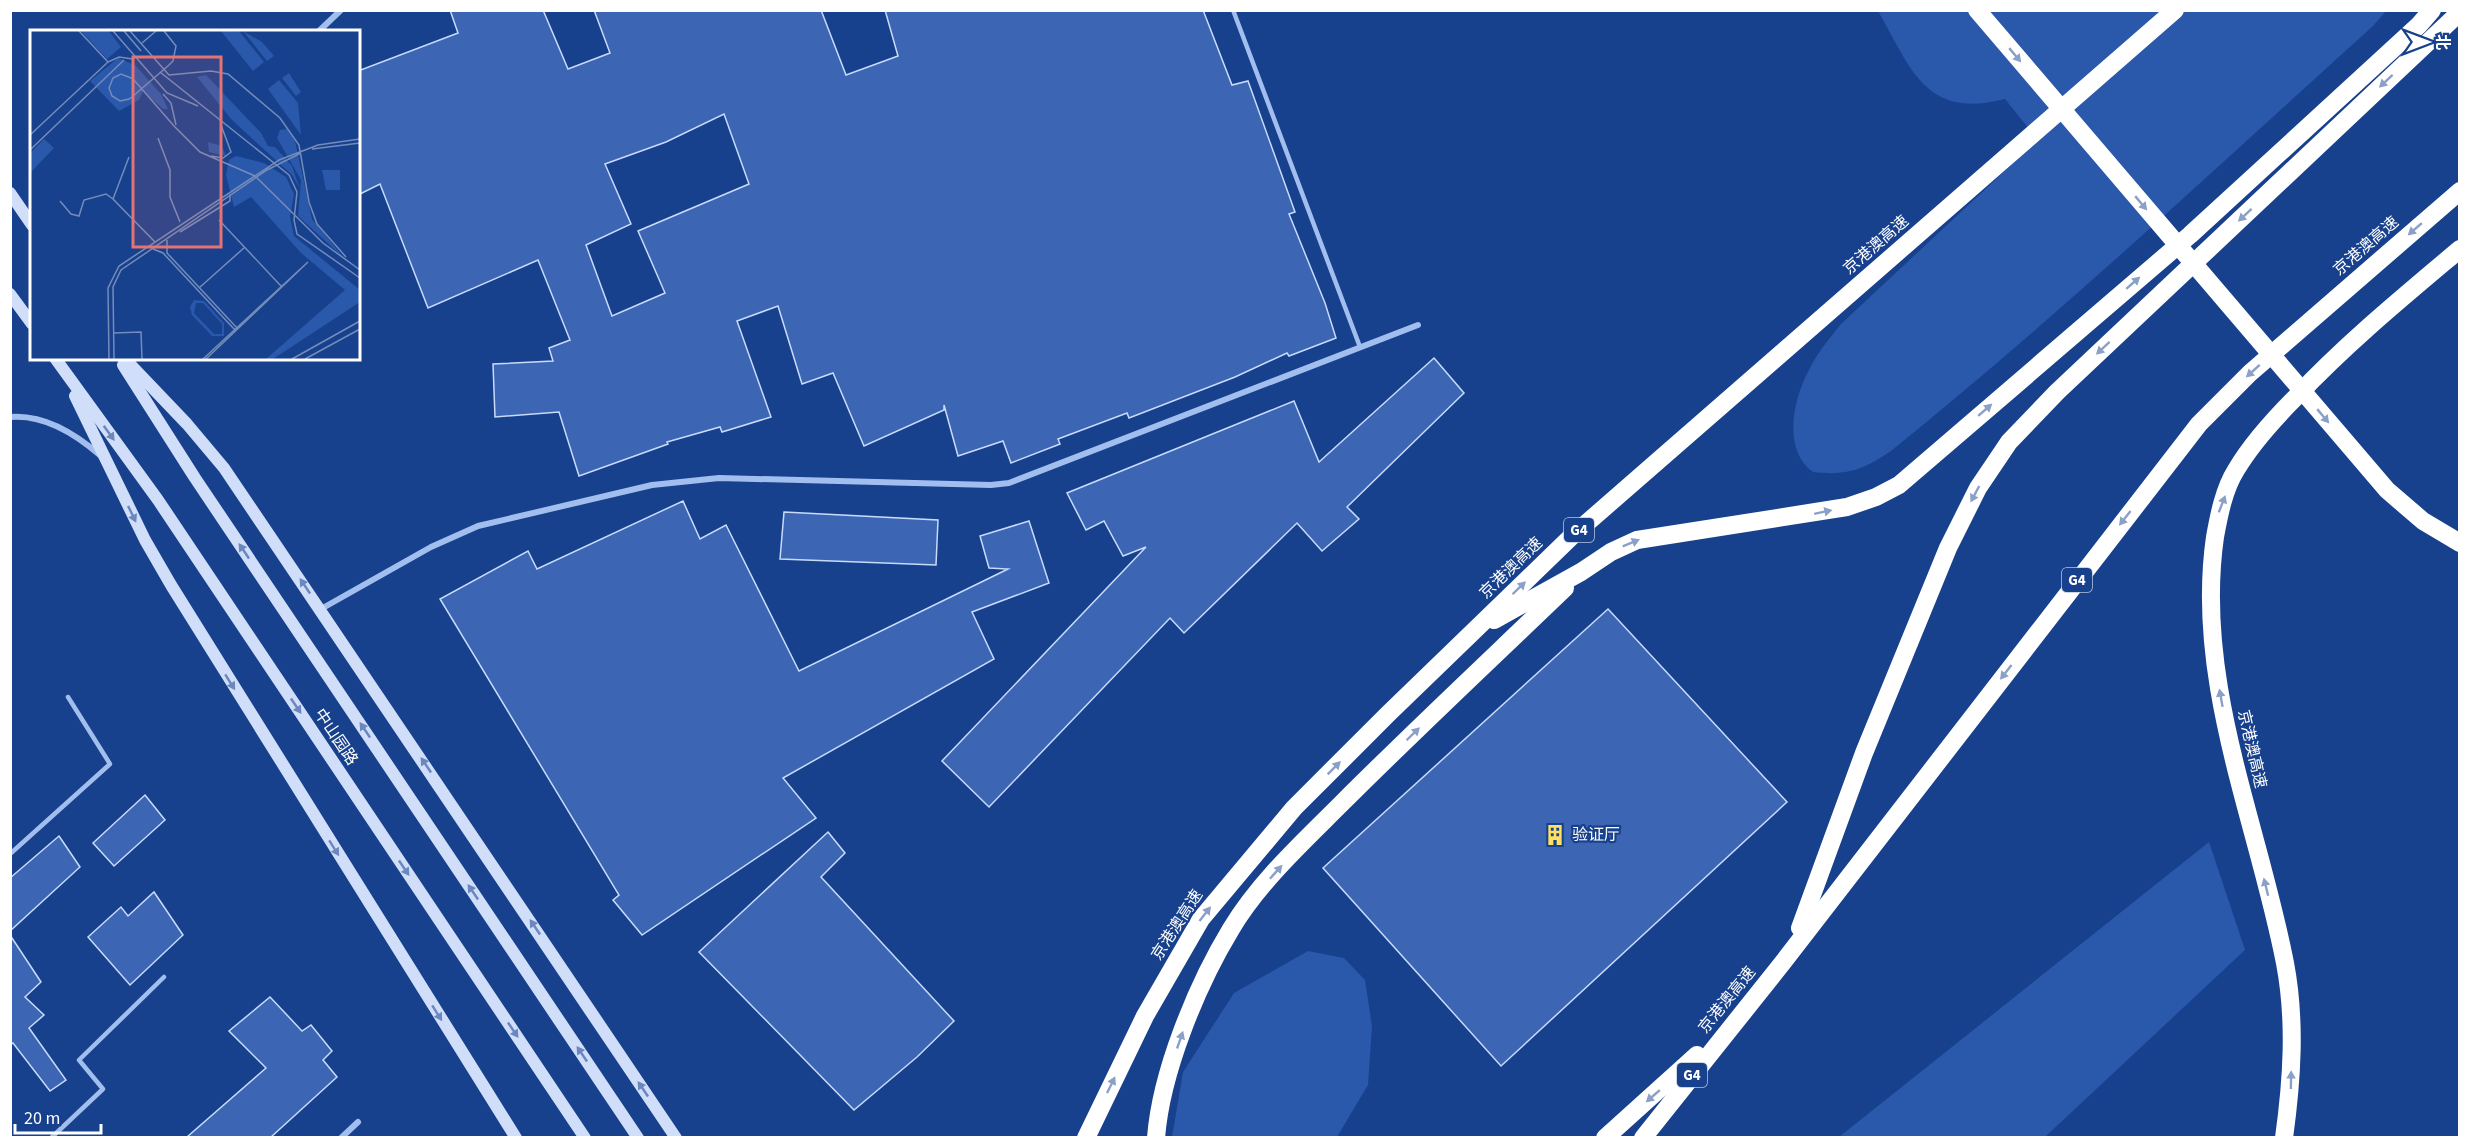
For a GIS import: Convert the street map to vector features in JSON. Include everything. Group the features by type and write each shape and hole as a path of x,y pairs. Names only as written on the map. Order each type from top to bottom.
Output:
{"highway":[{"path":"1977,10 2387,490 2423,521 2460,543"},
{"name":"京港澳高速","path":"1086,1137 1145,1016 1201,919 1294,808 1573,535 2175,10"},
{"path":"1474,631 1581,572 1611,552 1637,540 1847,507 1876,497 1899,485 2190,235 2420,25 2432,10"},
{"path":"1784,961 1806,916 1864,753 1948,548 1978,488 2009,442 2057,392 2460,12"},
{"name":"京港澳高速","path":"1643,1137 1784,961 2199,424 2250,373 2460,191"},
{"name":"京港澳高速","path":"2284,1137 2291,1089 2292,1021 2285,964 2221,698 2212,627 2211,565 2219,514 2235,471 2268,426 2336,354 2460,249"},
{"path":"1156,1137 1157,1118 1166,1082 1183,1032 1206,975 1231,928 1243,912 1303,842 1581,572"},
{"path":"1605,1137 1742,1013"}],"main road":[{"path":"10,193 30,222"},
{"path":"10,294 30,321"},
{"name":"中山园路","path":"120,360 195,478 638,1137"},
{"path":"126,360 187,424 224,468 676,1137"},
{"path":"58,363 145,540 171,585 516,1137"},
{"name":"中山园路","path":"58,363 158,501 585,1137"}],"street":[{"path":"320,30 341,10"},
{"path":"321,609 431,547 478,526 652,485 719,478 991,485 1010,483 1418,325"},
{"path":"10,417 18,416 50,423 80,437 107,461"},
{"path":"341,1137 358,1122"}],"lane":[{"path":"1233,10 1360,347"},
{"path":"10,854 110,764 68,697"},
{"path":"51,1137 103,1089 79,1060 164,977"}],"shaded area":[{"path":"1878,11 2386,11 2373,26 2135,242 1891,451 1872,463 1854,470 1836,473 1813,472 1803,462 1797,451 1793,424 1803,382 1819,352 1841,324 2038,140 2005,99 1978,104 1956,102 1938,95 1924,84 1901,52"},
{"path":"2209,842 2245,950 2045,1137 1839,1137"},
{"path":"1308,951 1344,958 1365,980 1372,1026 1368,1085 1337,1137 1172,1137 1183,1072 1234,993"}],"building":[{"path":"450,10 543,10 568,69 610,53 594,10 821,10 846,75 898,56 885,10 1203,10 1232,85 1248,81 1295,212 1289,214 1325,303 1336,338 1289,356 1287,353 1235,377 1129,418 1127,413 1058,439 1060,444 1011,463 1003,441 958,456 944,405 944,410 864,446 833,373 802,384 778,306 737,321 771,417 722,432 720,427 667,442 668,444 579,476 559,412 495,417 493,364 553,361 549,348 570,340 538,260 428,308 380,184 360,194 360,70 458,33","holes":["724,114 749,184 638,231 665,293 612,316 586,245 631,224 605,164 666,142"]},
{"path":"1434,358 1464,393 1347,507 1359,519 1322,551 1297,523 1184,633 1170,618 989,807 942,761 1146,547 1123,556 1104,521 1086,530 1067,493 1294,401 1319,462"},
{"path":"683,501 700,539 726,525 799,671 1008,569 989,568 980,536 1029,521 1049,583 972,612 994,659 783,778 816,818 642,935 613,900 619,895 440,599 528,551 537,569"},
{"path":"784,512 938,520 936,565 780,559"},
{"name":"验证厅","path":"1608,609 1787,802 1501,1066 1323,868"},
{"path":"145,795 165,820 114,866 93,843"},
{"path":"828,832 845,853 821,877 954,1021 917,1057 854,1110 699,952"},
{"path":"59,836 80,867 10,931 10,878"},
{"path":"154,892 183,935 130,985 88,937 121,907 128,916"},
{"path":"10,935 41,982 25,997 44,1015 29,1028 66,1080 50,1091 13,1043 10,1045"},
{"path":"270,997 302,1031 311,1025 332,1051 323,1060 337,1077 271,1137 187,1137 266,1068 229,1031"}],"place":[{"name":"验证厅","path":"1555,835"}]}
